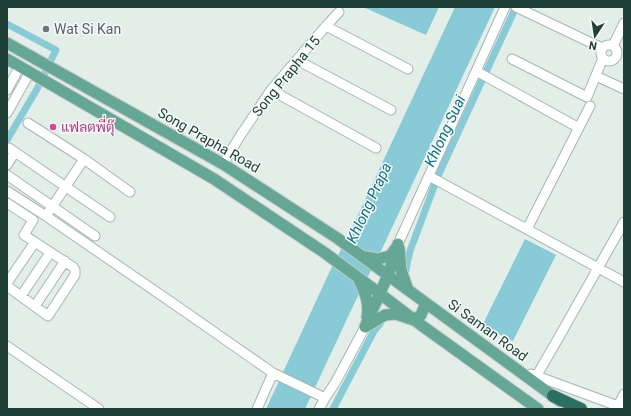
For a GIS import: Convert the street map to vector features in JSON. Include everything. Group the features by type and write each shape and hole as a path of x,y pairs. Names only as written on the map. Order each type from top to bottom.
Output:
{"highway":[{"path":"553,396 581,409"}],"main road":[{"name":"Song Prapha Road","path":"7,43 223,164 363,256 377,262"},
{"path":"20,66 27,55"},
{"path":"7,59 214,179 329,256 357,276 365,286 379,293 538,409"},
{"path":"34,75 40,62"},
{"path":"128,129 136,115"},
{"path":"329,256 335,245 340,240"},
{"path":"388,275 377,262 390,256 398,244"},
{"path":"365,327 388,275 398,244"},
{"path":"398,244 402,270 408,290"},
{"name":"Si Saman Road","path":"388,275 571,409"},
{"path":"365,286 368,314 365,327"},
{"path":"414,320 421,315 426,303"},
{"path":"365,327 385,315 396,314 414,320"}],"street":[{"path":"398,244 434,178 482,74 505,7"},
{"path":"520,9 602,48"},
{"path":"326,26 339,12"},
{"path":"613,46 624,23"},
{"name":"Song Prapha 15","path":"223,164 271,90 326,26 408,69"},
{"path":"602,48 606,45 613,46"},
{"path":"603,58 608,60 615,57 616,53 613,46"},
{"path":"512,59 587,97 603,58 601,53 602,48"},
{"path":"297,60 391,110"},
{"path":"7,90 20,66"},
{"path":"482,74 579,128"},
{"path":"7,113 34,75"},
{"path":"596,76 624,89"},
{"path":"271,90 376,148"},
{"path":"526,229 590,106"},
{"path":"28,123 84,159 130,192"},
{"path":"7,165 12,150 110,217"},
{"path":"46,216 84,159"},
{"path":"7,175 95,236"},
{"path":"434,178 624,282"},
{"path":"7,191 46,216 276,375 325,398"},
{"path":"7,203 33,220 24,235 73,267 75,270 75,275 71,282 48,316 7,286"},
{"path":"537,376 624,222"},
{"path":"7,283 35,242"},
{"path":"21,296 50,253"},
{"path":"35,306 65,262"},
{"path":"319,409 335,383 365,327"},
{"path":"7,346 99,409"},
{"path":"517,369 621,407 624,394"},
{"path":"257,409 276,375"}],"water":[{"path":"363,7 439,7 426,35"},
{"name":"Khlong Prapa","path":"455,7 495,7 382,249 354,304 305,409 266,409 329,273 350,232"},
{"path":"525,239 556,255 513,341 482,326"}],"waterway":[{"name":"Khlong Suai","path":"406,270 410,251 438,176 516,7"},
{"path":"7,24 56,50 37,89 7,140"},
{"name":"Khlong Suai","path":"333,409 374,331 380,324"}],"place":[{"name":"Wat Si Kan","path":"46,29"},
{"name":"แฟลตพี่ตุ๊","path":"53,127"}]}
